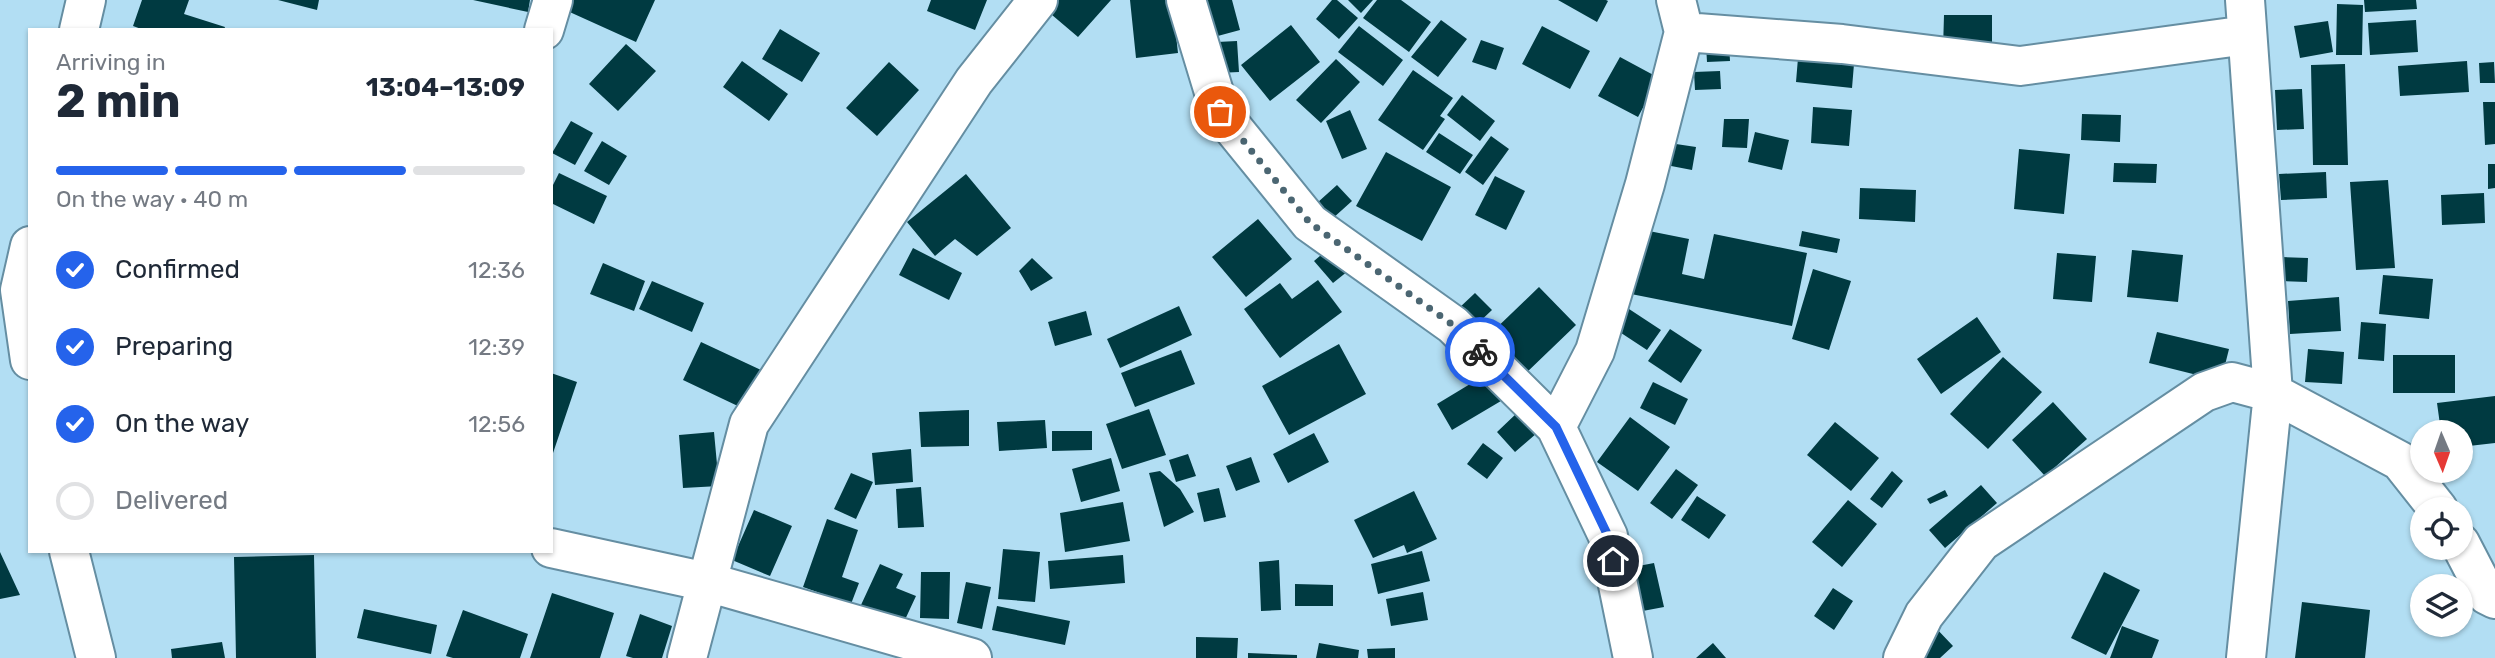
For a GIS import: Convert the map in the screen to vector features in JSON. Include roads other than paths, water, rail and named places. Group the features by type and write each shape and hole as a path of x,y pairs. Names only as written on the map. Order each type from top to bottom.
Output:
{"street":[{"path":"79,28 86,0"},
{"path":"545,28 553,0"},
{"path":"687,658 749,424 974,80 1038,0"},
{"path":"1186,0 1220,112 1310,223 1453,325 1556,427 1608,536 1633,658"},
{"path":"1556,427 1595,351 1645,184 1680,16 1842,44 2020,66 2246,17 2273,393 2246,658"},
{"path":"0,255 20,290"},
{"path":"28,255 20,290 28,346"},
{"path":"1903,658 1924,615 1981,542 2204,392 2232,382 2273,393 2399,461 2428,497"},
{"path":"553,548 707,582 972,658"},
{"path":"70,553 96,658"},
{"path":"2469,560 2487,595 2495,599"}]}
